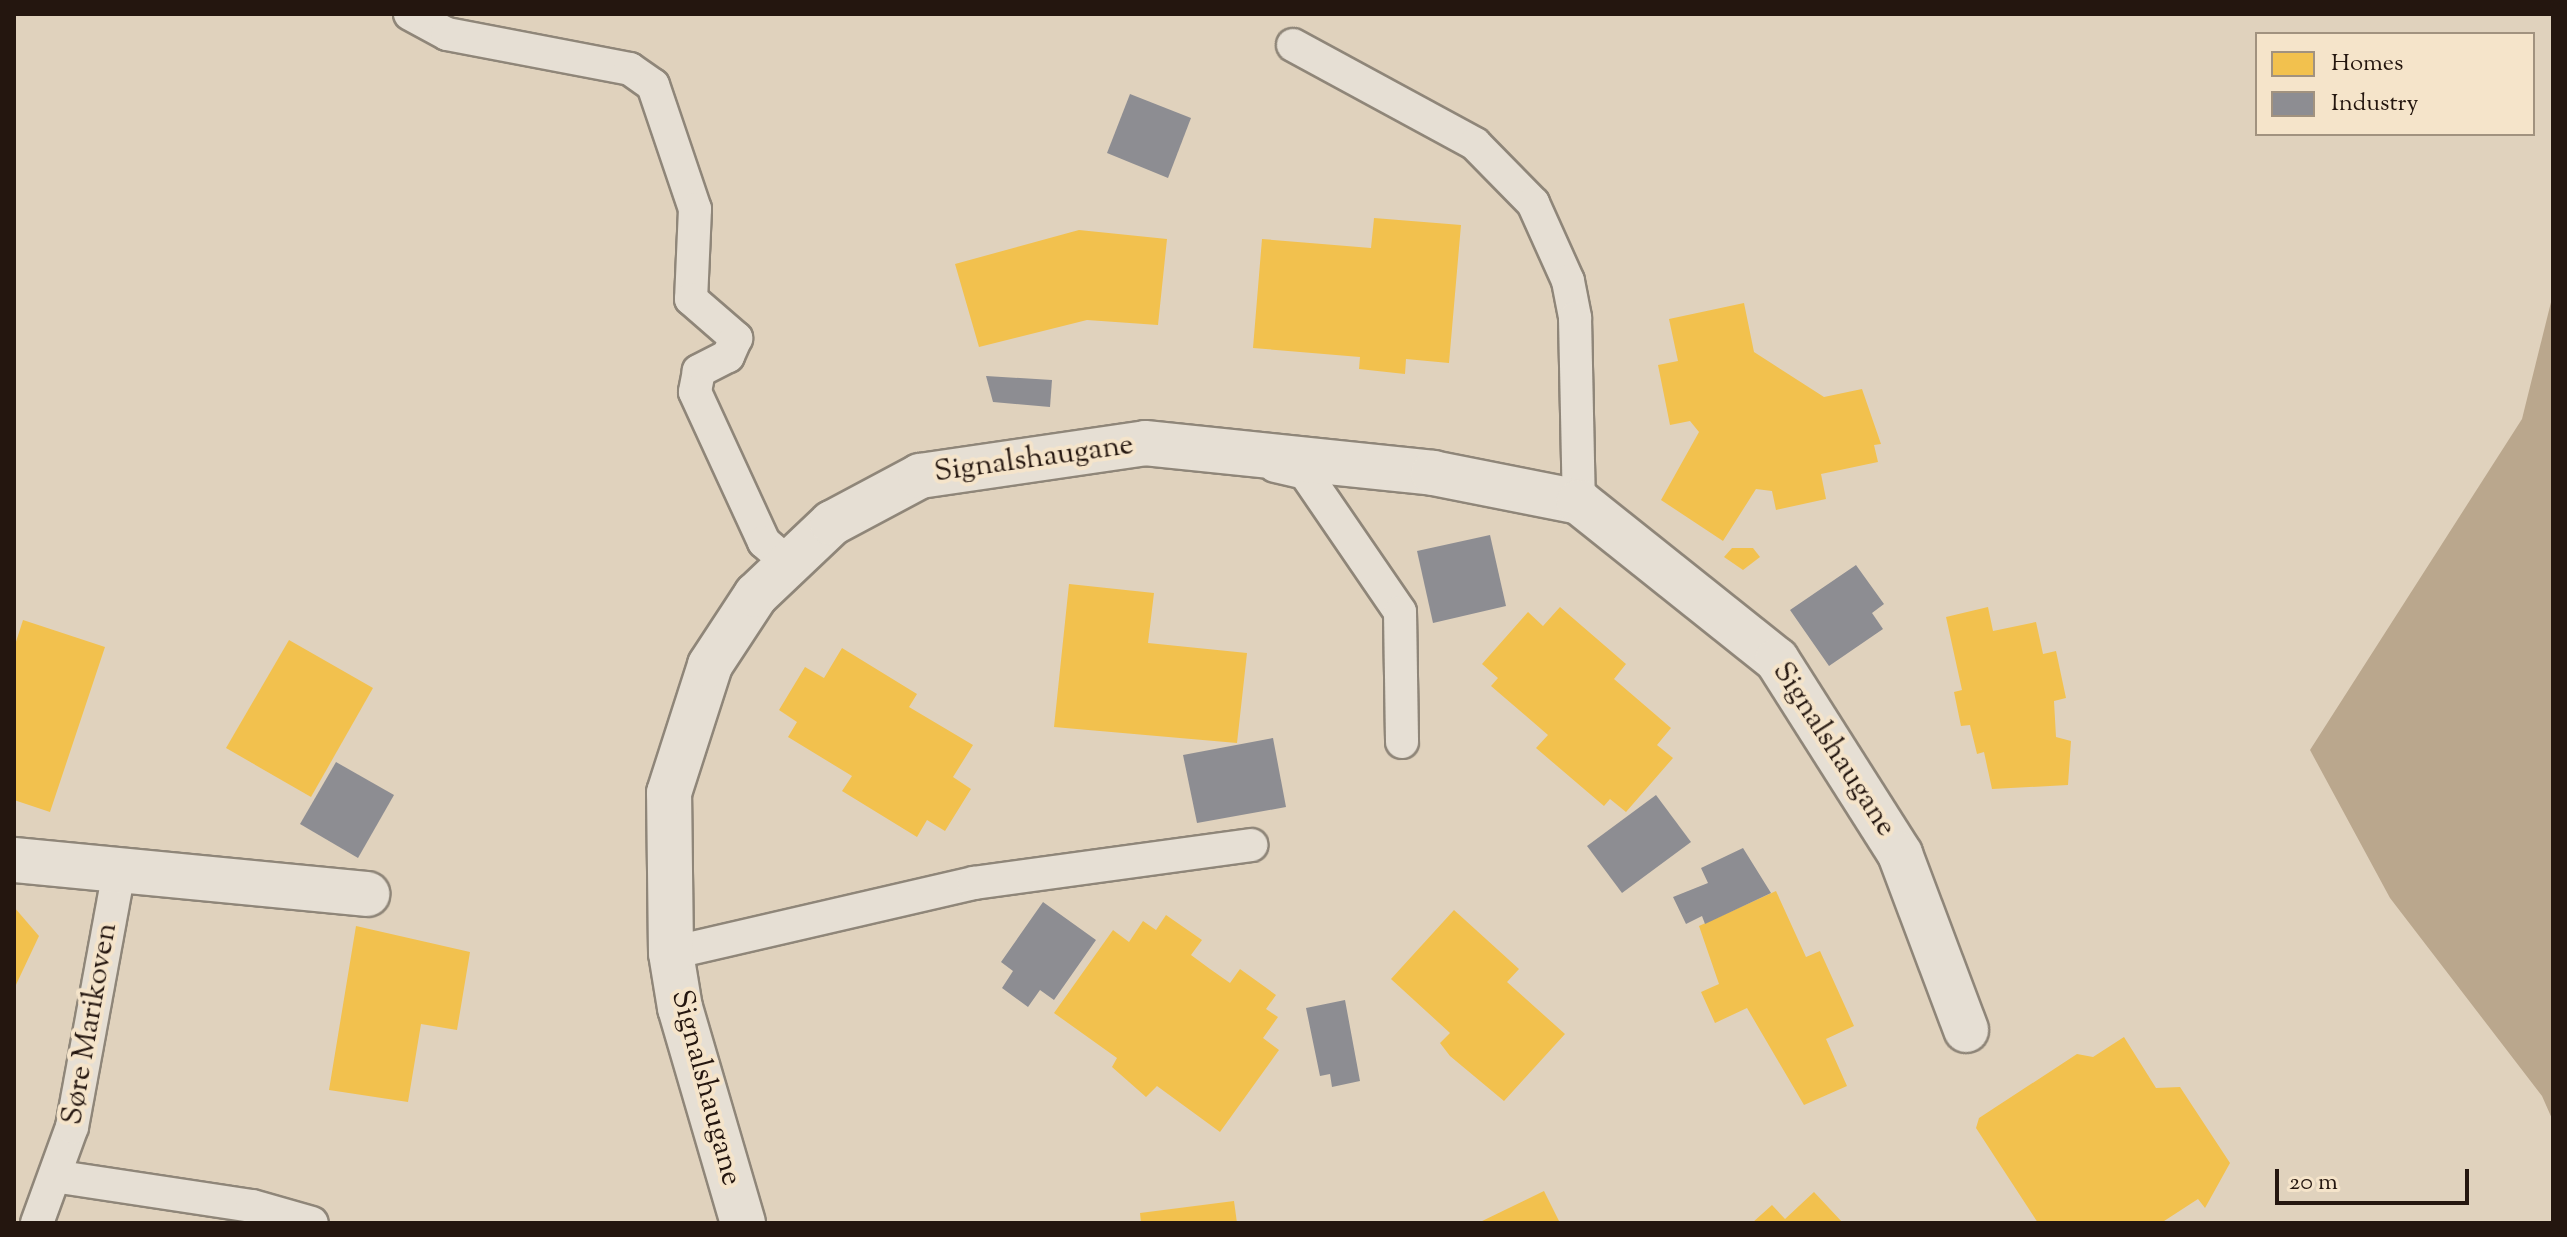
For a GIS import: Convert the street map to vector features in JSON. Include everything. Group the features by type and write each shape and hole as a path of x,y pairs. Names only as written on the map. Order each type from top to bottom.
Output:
{"street":[{"name":"Signalshaugane","path":"743,1223 680,1008 671,953 669,793 710,665 787,562 832,523 920,476 1145,443 1433,473 1579,502 1777,660 1900,854 1966,1030"},
{"path":"14,860 367,894"}],"lane":[{"path":"410,14 447,34 630,69 653,85 695,209 691,299 736,338 728,356 699,371 695,392 764,542 787,562"},
{"path":"1293,45 1475,144 1533,203 1568,281 1575,318 1579,502"},
{"name":"Signalshaugane","path":"1202,448 1305,473 1400,612 1402,742"},
{"name":"Signalshaugane","path":"671,953 974,883 1251,845"},
{"name":"Søre Marikoven","path":"37,1223 60,1177 119,871"},
{"path":"60,1177 252,1206 312,1223"}],"shaded area":[{"path":"2553,294 2553,1121 2542,1096 2390,898 2310,750 2522,419"}],"building: Homes":[{"path":"1374,218 1461,225 1449,363 1406,359 1405,374 1359,369 1360,357 1253,348 1262,239 1371,248"},
{"path":"1079,230 1167,239 1158,325 1087,320 979,347 955,264"},
{"path":"1744,303 1754,352 1824,397 1862,389 1881,444 1874,445 1878,462 1821,474 1826,499 1776,510 1772,491 1756,489 1723,541 1661,500 1699,432 1690,421 1670,425 1658,365 1678,361 1669,319"},
{"path":"1732,548 1753,548 1760,557 1743,570 1724,557"},
{"path":"1069,584 1154,593 1148,643 1247,653 1237,743 1054,727"},
{"path":"1560,607 1626,664 1614,679 1671,728 1657,745 1673,758 1626,812 1610,799 1604,806 1536,748 1548,735 1491,686 1498,678 1482,664 1528,612 1543,626"},
{"path":"1988,607 1993,631 2036,622 2043,654 2056,651 2066,698 2054,701 2056,737 2071,741 2068,785 1992,789 1984,752 1977,754 1970,725 1961,726 1954,692 1962,690 1946,617"},
{"path":"23,620 105,647 50,812 14,800 14,648"},
{"path":"289,640 373,688 311,797 226,748"},
{"path":"842,648 917,694 909,707 973,745 953,777 971,789 945,831 927,820 917,837 842,791 852,776 788,737 797,722 779,710 805,667 824,678"},
{"path":"1776,891 1806,957 1820,951 1854,1026 1826,1039 1847,1086 1804,1105 1747,1008 1715,1023 1701,992 1719,984 1699,926"},
{"path":"14,907 39,936 14,989"},
{"path":"1454,910 1519,969 1507,982 1565,1034 1504,1101 1450,1056 1440,1043 1450,1033 1391,979"},
{"path":"1166,915 1202,940 1191,955 1210,969 1230,983 1240,969 1276,995 1266,1009 1278,1017 1263,1038 1279,1050 1220,1132 1157,1086 1146,1097 1112,1067 1117,1058 1054,1013 1113,930 1129,942 1143,921 1156,930"},
{"path":"356,926 470,952 457,1030 421,1024 408,1102 329,1090"},
{"path":"2124,1037 2156,1088 2180,1087 2230,1163 2205,1208 2198,1199 2161,1223 2038,1223 1976,1128 1979,1118 2077,1054 2093,1057"},
{"path":"1544,1191 1560,1223 1478,1223"},
{"path":"1814,1192 1843,1223 1752,1223 1772,1205 1785,1219"},
{"path":"1234,1201 1237,1223 1141,1223 1140,1213"}],"building: Industry":[{"path":"1130,94 1191,118 1168,178 1107,153"},
{"path":"986,376 1052,380 1050,407 993,402"},
{"path":"1490,535 1506,606 1433,623 1417,551"},
{"path":"1856,565 1884,604 1872,613 1883,629 1829,666 1790,610"},
{"path":"1273,738 1286,807 1197,823 1183,755"},
{"path":"336,762 394,795 358,858 300,824"},
{"path":"1656,795 1691,842 1622,893 1587,846"},
{"path":"1743,848 1771,893 1705,924 1702,916 1686,924 1673,897 1708,883 1701,868"},
{"path":"1043,902 1096,940 1054,1000 1040,990 1028,1007 1002,988 1013,971 1001,962"},
{"path":"1345,1000 1360,1081 1332,1087 1330,1074 1320,1076 1306,1008"}]}
